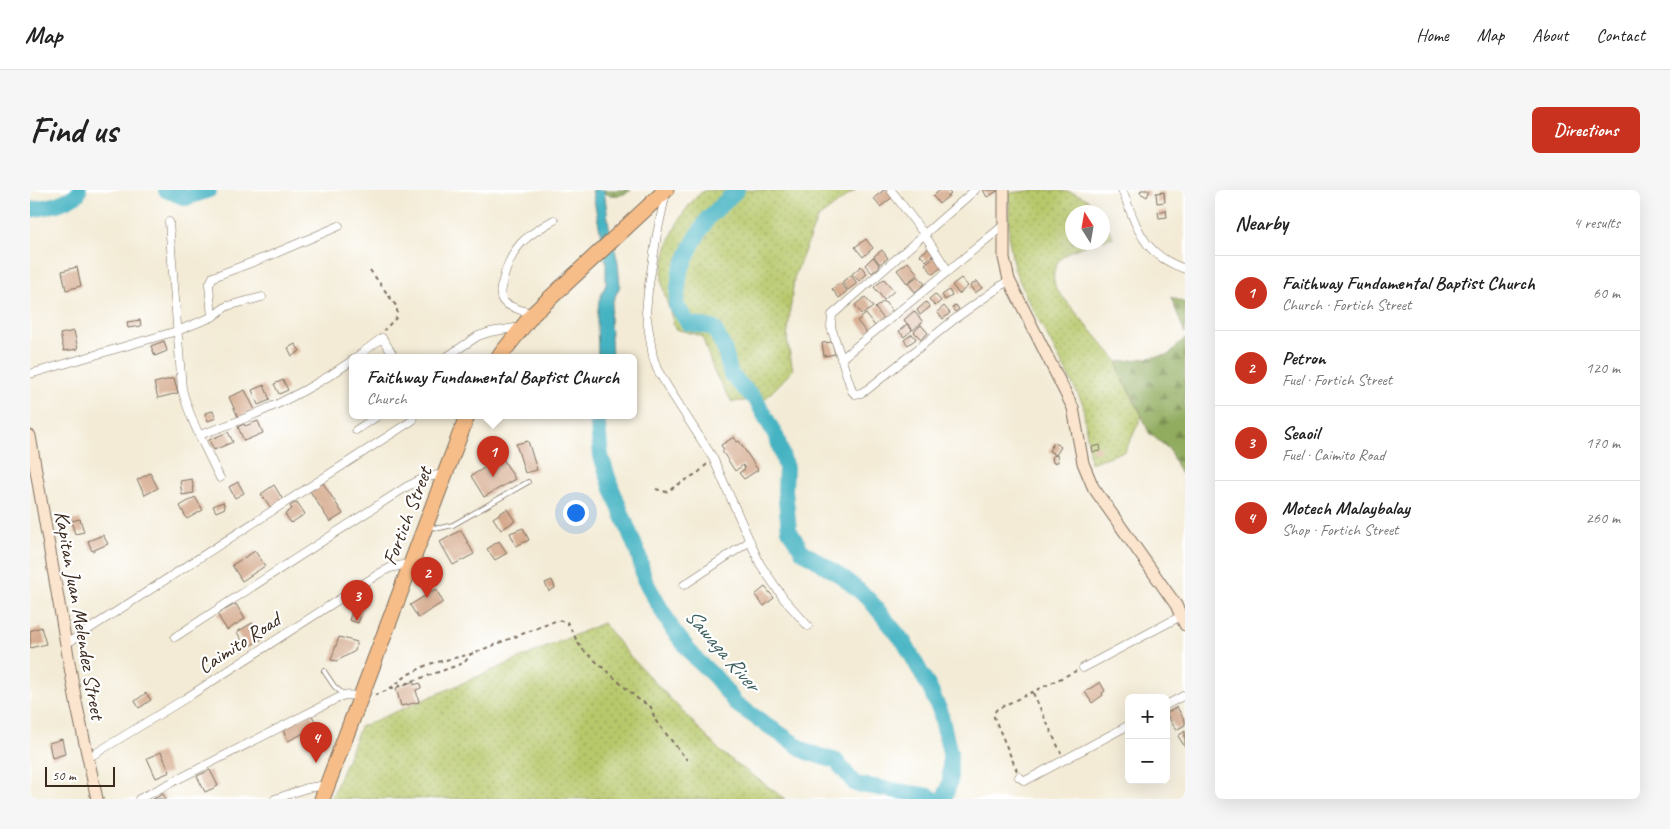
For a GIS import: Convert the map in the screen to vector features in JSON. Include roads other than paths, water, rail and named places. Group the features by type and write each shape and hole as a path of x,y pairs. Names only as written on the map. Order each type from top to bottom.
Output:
{"highway":[{"path":"501,354 533,314 666,190"},
{"name":"Fortich Street","path":"324,792 466,419"}],"street":[{"path":"666,190 657,234 646,313 657,369 713,458 767,575 784,599 808,626"},
{"path":"891,190 924,234 948,271"},
{"path":"975,190 832,315 831,328 852,392 855,394 861,393 956,318 1009,280"},
{"path":"1004,190 1004,258 1009,280 1073,408 1083,463 1093,487 1176,605 1183,621 1083,668"},
{"path":"1122,190 1137,228 1148,246 1169,264 1185,270"},
{"path":"533,314 506,304 502,300 501,290 506,268 513,252 523,240 554,220"},
{"path":"169,222 182,388 186,405 220,478"},
{"path":"841,359 1004,225"},
{"path":"212,317 209,285 213,277 269,256 339,226"},
{"path":"30,374 177,331 212,317 227,306 262,297"},
{"path":"451,354 478,336 521,327"},
{"path":"361,354 382,338 392,354"},
{"path":"199,435 226,427 276,406 325,379 349,362"},
{"path":"356,430 373,419"},
{"path":"66,644 412,420"},
{"name":"Kapitan Juan Melendez Street","path":"30,436 66,644 97,799"},
{"path":"175,637 406,487 426,477 445,474"},
{"path":"684,585 750,541"},
{"name":"Caimito Road","path":"88,758 186,698 374,576 390,568 411,563"},
{"path":"139,799 344,695 360,696"},
{"path":"1170,703 1185,695"},
{"path":"1019,777 1025,781 1125,727"},
{"path":"275,799 307,788 324,792"}],"lane":[{"path":"425,527 440,528 453,524 528,482"},
{"path":"324,671 334,686 344,695"}],"water":[{"path":"592,190 604,190 609,226 618,262 620,286 613,301 610,316 612,354 598,354 597,319 599,301 606,284 606,262"},
{"path":"592,419 604,419 601,456"}],"waterway":[{"path":"30,210 66,201 78,194 79,190"},
{"path":"166,190 186,198 209,190"},
{"path":"737,190 708,218 693,243 680,272 676,305 688,323 714,328 724,348 731,375 756,400 777,438 786,468 785,490 789,530 802,551 841,576 868,598 904,642 930,689 940,711 950,753 950,782 944,799"},
{"name":"Sawaga River","path":"597,419 601,456 639,556 644,579 673,630 696,659 716,678 736,704 807,752 836,761 855,784 929,796 934,799"}],"place":[{"name":"Faithway Fundamental Baptist Church","path":"493,477"},
{"name":"Petron","path":"427,598"},
{"name":"Seaoil","path":"357,621"},
{"name":"Motech Malaybalay","path":"316,763"}]}
